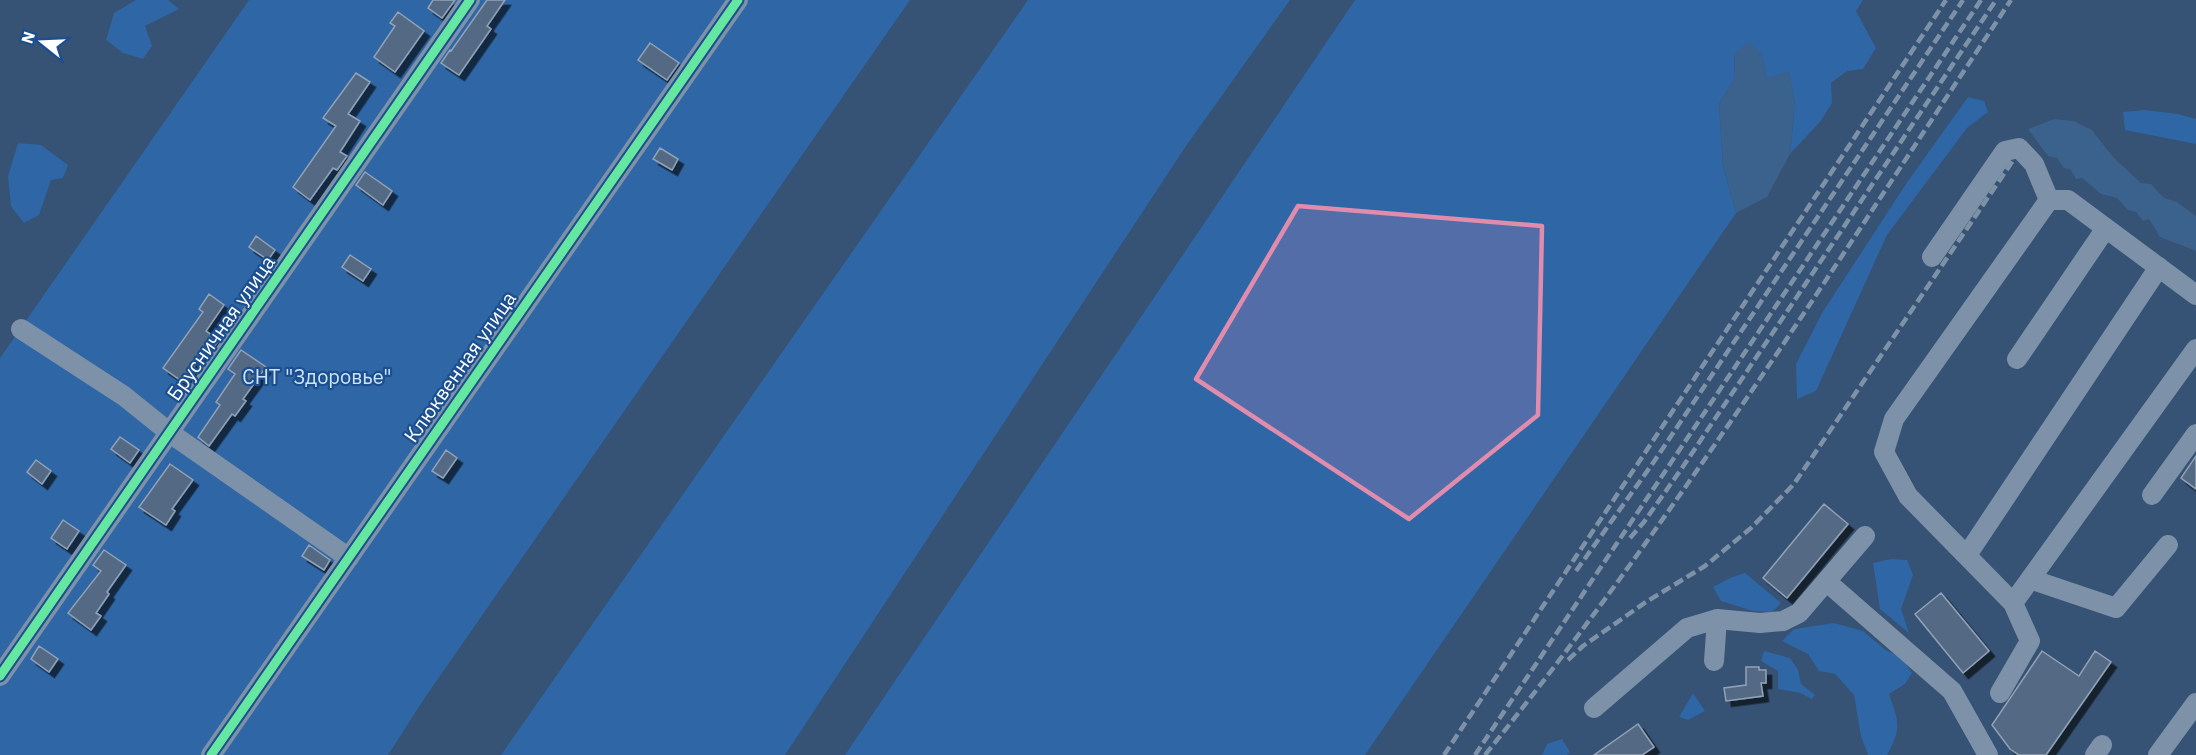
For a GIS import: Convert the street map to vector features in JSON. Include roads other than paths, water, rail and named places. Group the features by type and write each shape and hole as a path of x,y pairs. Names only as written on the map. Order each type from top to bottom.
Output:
{"street":[{"name":"Брусничная улица","path":"0,676 470,0"},
{"name":"Клюквенная улица","path":"211,755 738,0"},
{"path":"1932,257 2005,152 2019,148 2034,164 2049,200"},
{"path":"2049,200 2068,200 2196,295"},
{"path":"2000,693 2030,641 2013,603 1908,496 1884,452 1894,419 2049,200"},
{"path":"2017,359 2106,228"},
{"path":"1967,555 2159,267"},
{"path":"21,329 124,396 170,433 349,558"},
{"path":"2013,603 2196,349"},
{"path":"2152,495 2196,434"},
{"path":"1594,708 1687,628 1717,619 1760,623 1783,621 1799,613 1865,536"},
{"path":"2030,579 2116,608 2168,545"},
{"path":"1827,582 1952,691 1988,755"},
{"path":"1714,661 1717,619"},
{"path":"2162,754 2196,703"}],"railway":[{"path":"1444,755 1946,0"},
{"path":"1576,571 1653,463 1963,0"},
{"path":"1475,755 1981,0"},
{"path":"1630,538 1682,468 1996,0"},
{"path":"1485,755 1625,572 1757,384 2011,0"},
{"path":"1568,660 1583,646 1646,602 1705,566 1751,528 1794,484 2014,159"}],"park label":[{"name":"СНТ \"Здоровье\"","path":"317,377"}]}
